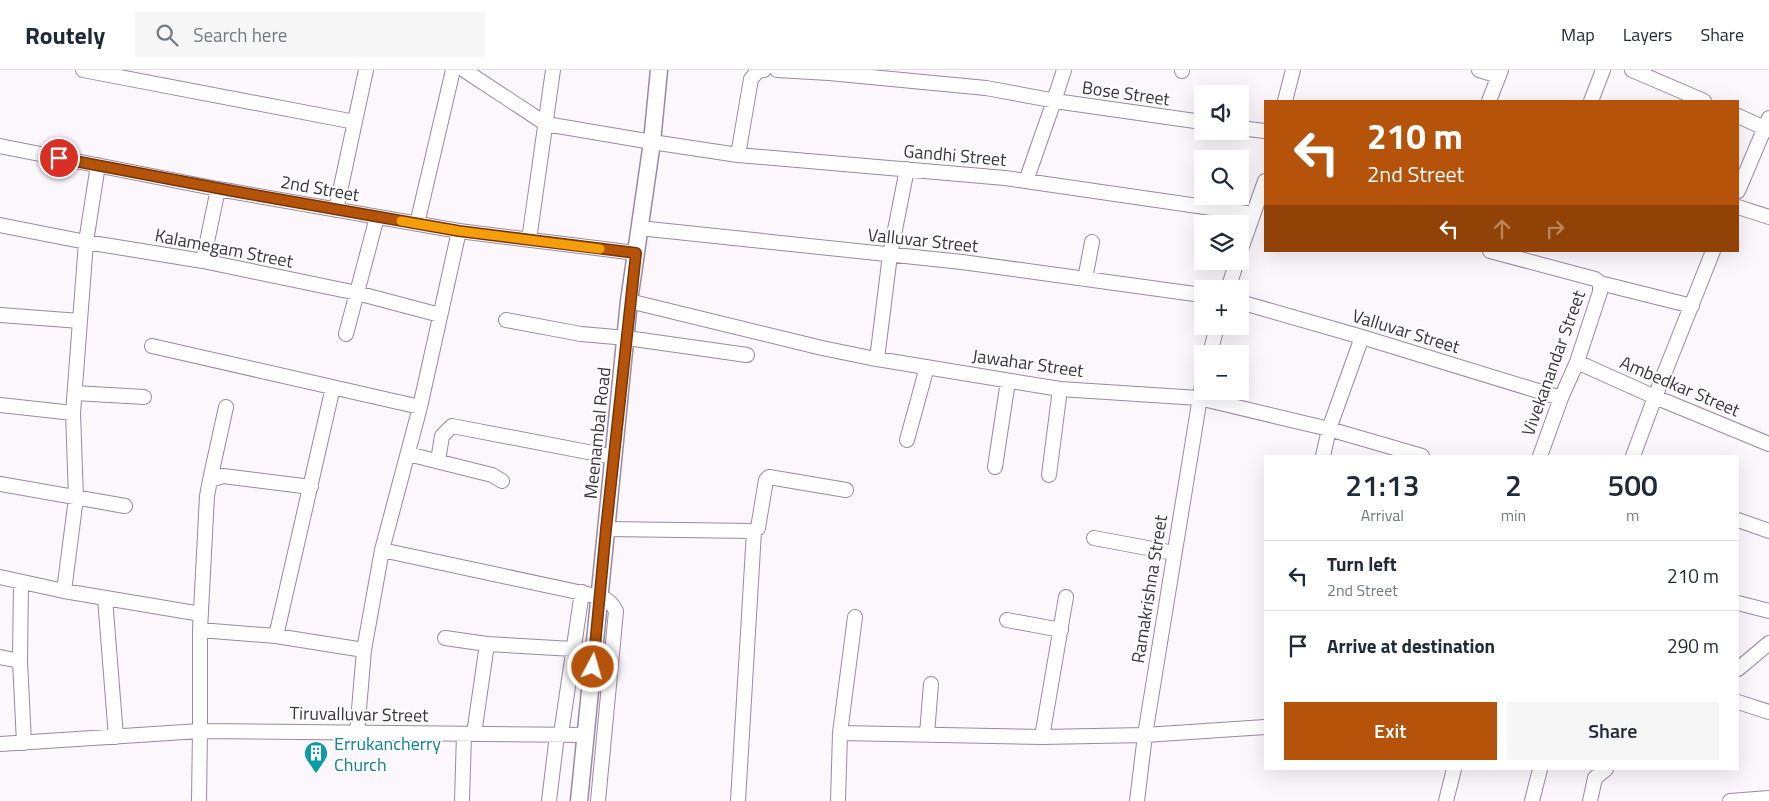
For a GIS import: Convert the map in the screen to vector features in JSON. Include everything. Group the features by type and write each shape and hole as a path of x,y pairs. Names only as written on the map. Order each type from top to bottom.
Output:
{"main road":[{"name":"Meenambal Road","path":"579,801 630,301 652,142 659,70"}],"street":[{"path":"84,70 355,122"},
{"path":"336,210 366,70"},
{"path":"417,224 453,70"},
{"path":"464,70 546,124"},
{"path":"530,240 553,70"},
{"path":"738,155 751,78 758,71 764,70"},
{"name":"Bose Street","path":"777,70 928,77 1054,101 1194,121"},
{"path":"1026,181 1064,70"},
{"path":"1285,100 1293,70"},
{"path":"1479,70 1500,73 1489,100"},
{"path":"1591,100 1603,70"},
{"path":"1632,70 1702,100"},
{"path":"1739,116 1768,125 1739,189"},
{"name":"Gandhi Street","path":"546,124 738,155 1026,181 1253,214"},
{"path":"1249,129 1264,131"},
{"name":"2nd Street","path":"0,146 218,189 417,224 636,253"},
{"path":"64,591 76,498 74,413 86,242 98,165"},
{"path":"877,359 890,255 907,169"},
{"path":"204,261 218,189"},
{"path":"1249,226 1264,189"},
{"path":"1739,207 1769,218"},
{"path":"346,334 376,217"},
{"name":"Kalamegam Street","path":"0,225 86,242 204,261 357,293 440,315"},
{"name":"Valluvar Street","path":"639,228 962,262 1194,294"},
{"path":"356,733 364,650 382,550 420,407 459,231"},
{"path":"1085,279 1092,242"},
{"path":"1498,252 1531,256 1595,279 1600,283 1692,306"},
{"path":"1633,455 1713,252"},
{"name":"Vivekanandar Street","path":"1540,455 1561,398 1577,362 1600,292 1600,283"},
{"name":"Jawahar Street","path":"630,301 822,348 877,359 1060,389 1194,391"},
{"name":"Valluvar Street","path":"1249,305 1561,398"},
{"path":"0,315 80,321"},
{"path":"506,320 581,334 627,338 747,355"},
{"path":"1323,455 1329,429 1362,337"},
{"path":"152,346 420,407"},
{"name":"Ambedkar Street","path":"1577,362 1655,397 1769,444"},
{"path":"906,440 927,367"},
{"path":"995,467 1008,380"},
{"path":"276,636 333,387"},
{"path":"1049,475 1060,389"},
{"path":"75,393 144,397"},
{"name":"Ramakrishna Street","path":"1137,801 1145,735 1200,400"},
{"name":"Jawahar Street","path":"1231,400 1414,455"},
{"path":"0,405 74,413"},
{"path":"200,801 200,630 207,496 226,407"},
{"path":"438,462 442,436 452,426 614,457"},
{"path":"408,454 492,475 502,481"},
{"path":"210,480 223,476 311,487"},
{"path":"738,801 754,532 758,528 766,480 769,477 846,490"},
{"path":"0,484 125,506"},
{"path":"1739,520 1769,531"},
{"path":"606,529 754,532"},
{"path":"1094,538 1174,554"},
{"path":"382,550 601,596 608,600 616,610 598,801"},
{"path":"0,577 64,591 201,614"},
{"path":"21,582 20,661 24,743"},
{"path":"549,801 582,592"},
{"path":"1042,737 1066,597"},
{"path":"105,598 116,737"},
{"path":"1739,603 1769,611"},
{"path":"838,801 840,733 855,617"},
{"path":"1007,620 1061,630"},
{"path":"200,630 276,636 364,650"},
{"path":"445,638 487,644 573,649"},
{"path":"1739,668 1769,643"},
{"path":"462,801 469,734 487,644"},
{"path":"0,657 20,661"},
{"path":"927,734 931,684"},
{"path":"1739,702 1769,712"},
{"path":"840,733 1042,737 1145,735 1264,727"},
{"name":"Tiruvalluvar Street","path":"0,744 200,731 586,735"},
{"path":"1446,801 1454,770"},
{"path":"1532,801 1540,770"},
{"path":"1590,801 1595,778 1605,770"},
{"path":"1730,801 1769,798"}],"slow traffic":[{"path":"401,221 459,231 600,249"}],"place":[{"name":"Errukancherry Church","path":"316,774"}],"route":[{"path":"59,158 459,231 636,253 593,667"}]}
